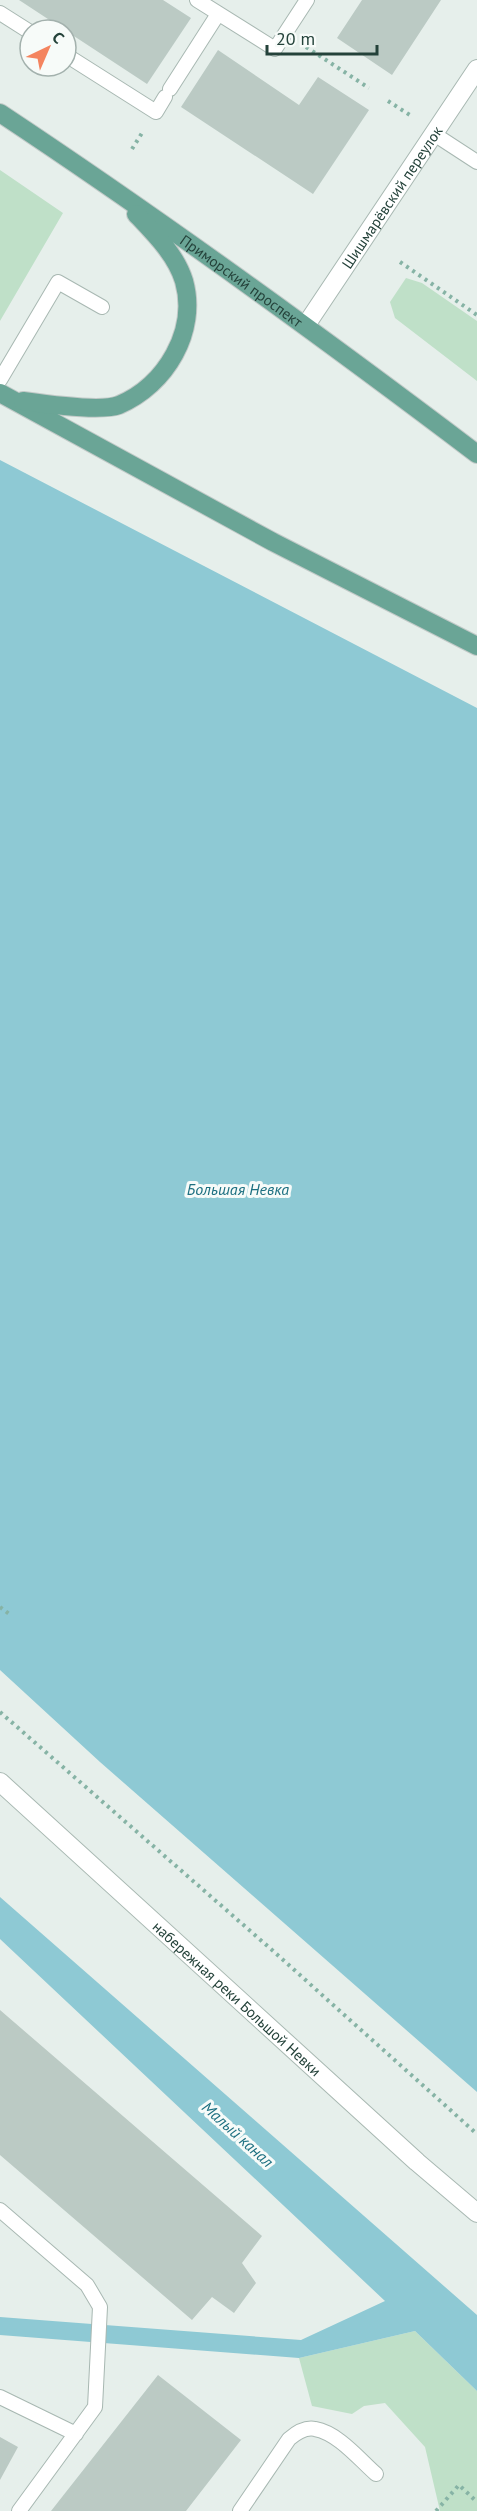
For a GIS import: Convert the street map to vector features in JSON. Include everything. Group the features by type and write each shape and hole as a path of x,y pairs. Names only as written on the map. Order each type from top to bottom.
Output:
{"main road":[{"name":"Приморский проспект","path":"0,113 106,183 306,325 477,454"},
{"path":"6,396 70,407 118,406 149,387 170,363 183,333 189,311 183,280 164,243 106,183"},
{"path":"6,396 273,542 477,646"}],"street":[{"name":"Шишмарёвский переулок","path":"306,325 477,69"},
{"name":"набережная реки Большой Невки","path":"0,1782 417,2162 477,2212"}],"lane":[{"path":"196,0 275,49 307,0"},
{"path":"0,13 18,24"},
{"path":"78,63 156,112 218,14"},
{"path":"434,134 477,162"},
{"path":"0,381 58,282 102,307"},
{"path":"0,2210 87,2285 100,2307 95,2408 19,2511"},
{"path":"0,2397 76,2434"},
{"path":"240,2511 289,2439 298,2432 313,2428 330,2434 376,2474"}],"path":[{"path":"285,33 369,88"},
{"path":"388,100 415,118"},
{"path":"400,262 477,315"},
{"path":"0,1607 12,1616"},
{"path":"0,1712 281,1958 477,2134"},
{"path":"436,2511 459,2485 477,2502"}],"green space":[{"path":"0,170 63,213 0,321"},
{"path":"406,278 422,283 477,321 477,381 395,318 390,302"},
{"path":"415,2331 477,2391 477,2511 440,2511 425,2447 385,2403 364,2406 352,2414 312,2406 299,2358"}],"water":[{"name":"Большая Невка","path":"0,460 477,708 477,2092 100,1762 0,1670"},
{"name":"Малый канал","path":"0,1897 477,2315 477,2391 415,2331 299,2358 0,2335 0,2317 301,2340 385,2301 0,1939"}],"building":[{"path":"19,0 163,0 191,18 147,84 78,39 78,18 46,18"},
{"path":"362,0 441,0 392,75 337,38"},
{"path":"218,50 299,105 318,77 369,110 313,194 181,107"},
{"path":"0,2010 262,2236 242,2263 256,2283 234,2313 212,2297 192,2320 0,2155"},
{"path":"158,2375 241,2440 186,2511 51,2511"},
{"path":"0,2437 18,2447 0,2480"}]}
